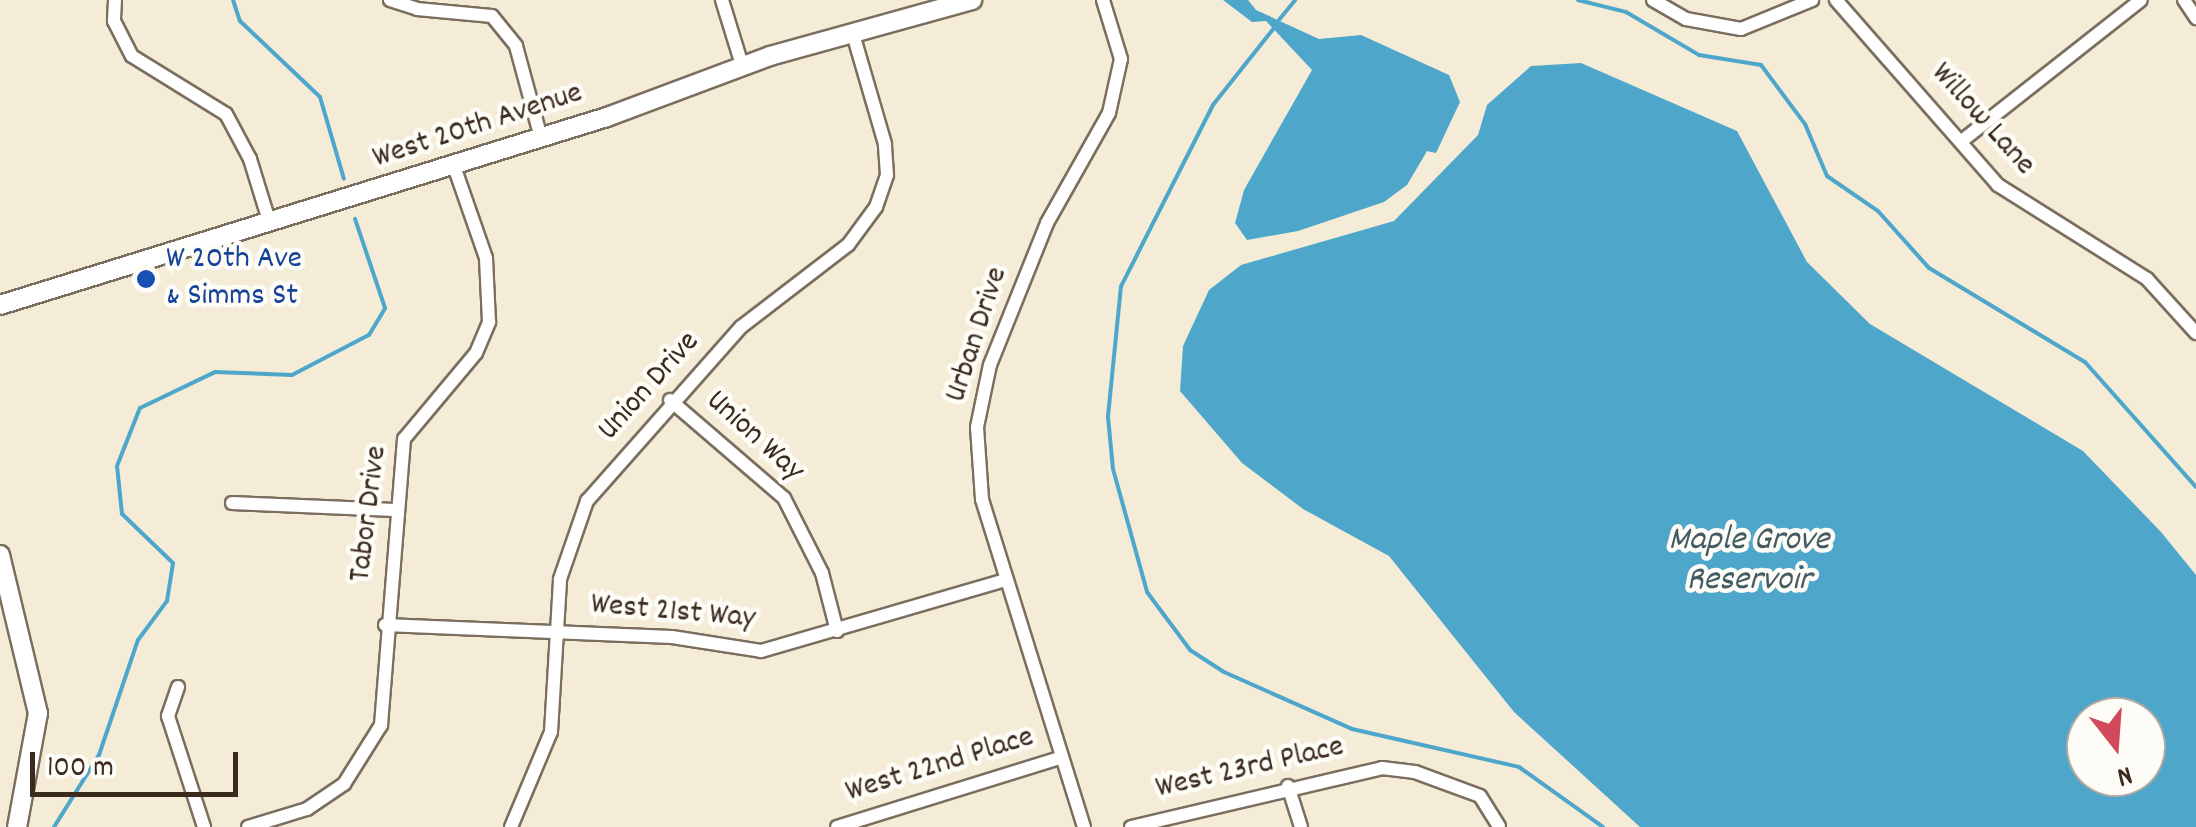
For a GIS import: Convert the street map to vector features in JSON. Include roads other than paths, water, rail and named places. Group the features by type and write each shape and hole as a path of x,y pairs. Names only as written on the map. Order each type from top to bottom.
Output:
{"street":[{"path":"114,0 114,21 132,56 226,114 250,160 270,224"},
{"path":"390,0 416,9 492,16 516,46 541,138"},
{"path":"722,0 742,65"},
{"name":"West 20th Avenue","path":"0,306 541,138 742,65 853,34 916,8 972,0"},
{"name":"Urban Drive","path":"1084,827 1005,580 976,456 982,395 1047,223 1108,113 1121,59 1103,0"},
{"path":"1652,0 1686,19 1741,29 1812,0"},
{"name":"Willow Lane","path":"1836,0 1963,140 1998,186 2147,280 2196,333"},
{"path":"1963,140 2141,0"},
{"path":"2184,0 2196,18"},
{"name":"Union Drive","path":"511,827 552,732 560,579 574,525 670,400 741,327 848,246 876,207 887,175 885,144 853,34"},
{"name":"Tabor Drive","path":"248,827 307,809 362,764 384,712 385,625 404,439 476,353 489,322 486,258 454,166"},
{"name":"Union Way","path":"670,400 784,498 822,572 836,631"},
{"path":"232,503 394,510"},
{"path":"0,556 38,713 17,827"},
{"name":"West 21st Way","path":"385,625 559,630 761,651 1005,580"},
{"path":"178,687 168,716 204,827"},
{"name":"West 22nd Place","path":"837,827 862,823 1060,758"},
{"name":"West 23rd Place","path":"1131,827 1288,786 1382,768 1415,772 1480,796 1499,827"},
{"path":"1288,786 1301,827"}],"water":[{"path":"1223,0 1248,0 1256,10 1319,39 1361,35 1449,75 1460,102 1436,153 1427,151 1407,185 1384,202 1298,231 1247,240 1235,223 1244,190 1312,70 1266,21 1252,22"},
{"name":"Maple Grove Reservoir","path":"1581,63 1737,131 1807,262 1870,324 2083,451 2161,532 2196,575 2196,827 1640,827 1514,712 1389,556 1303,509 1242,463 1180,391 1183,346 1209,290 1241,265 1394,221 1478,135 1487,105 1531,66"}],"waterway":[{"path":"233,0 240,21 320,97 344,179"},
{"path":"1279,20 1295,0"},
{"path":"1578,0 1626,12 1699,55 1761,65 1805,124 1827,176 1878,211 1929,268 2085,362 2196,487"},
{"path":"1274,28 1213,105 1121,286 1108,417 1113,469 1147,592 1190,650 1224,672 1352,729 1519,767 1603,827"},
{"path":"54,827 99,755 138,640 167,601 173,563 122,514 117,466 140,408 215,372 292,375 369,335 385,308 355,219"}],"place":[{"name":"W 20th Ave & Simms St","path":"146,279"}]}
